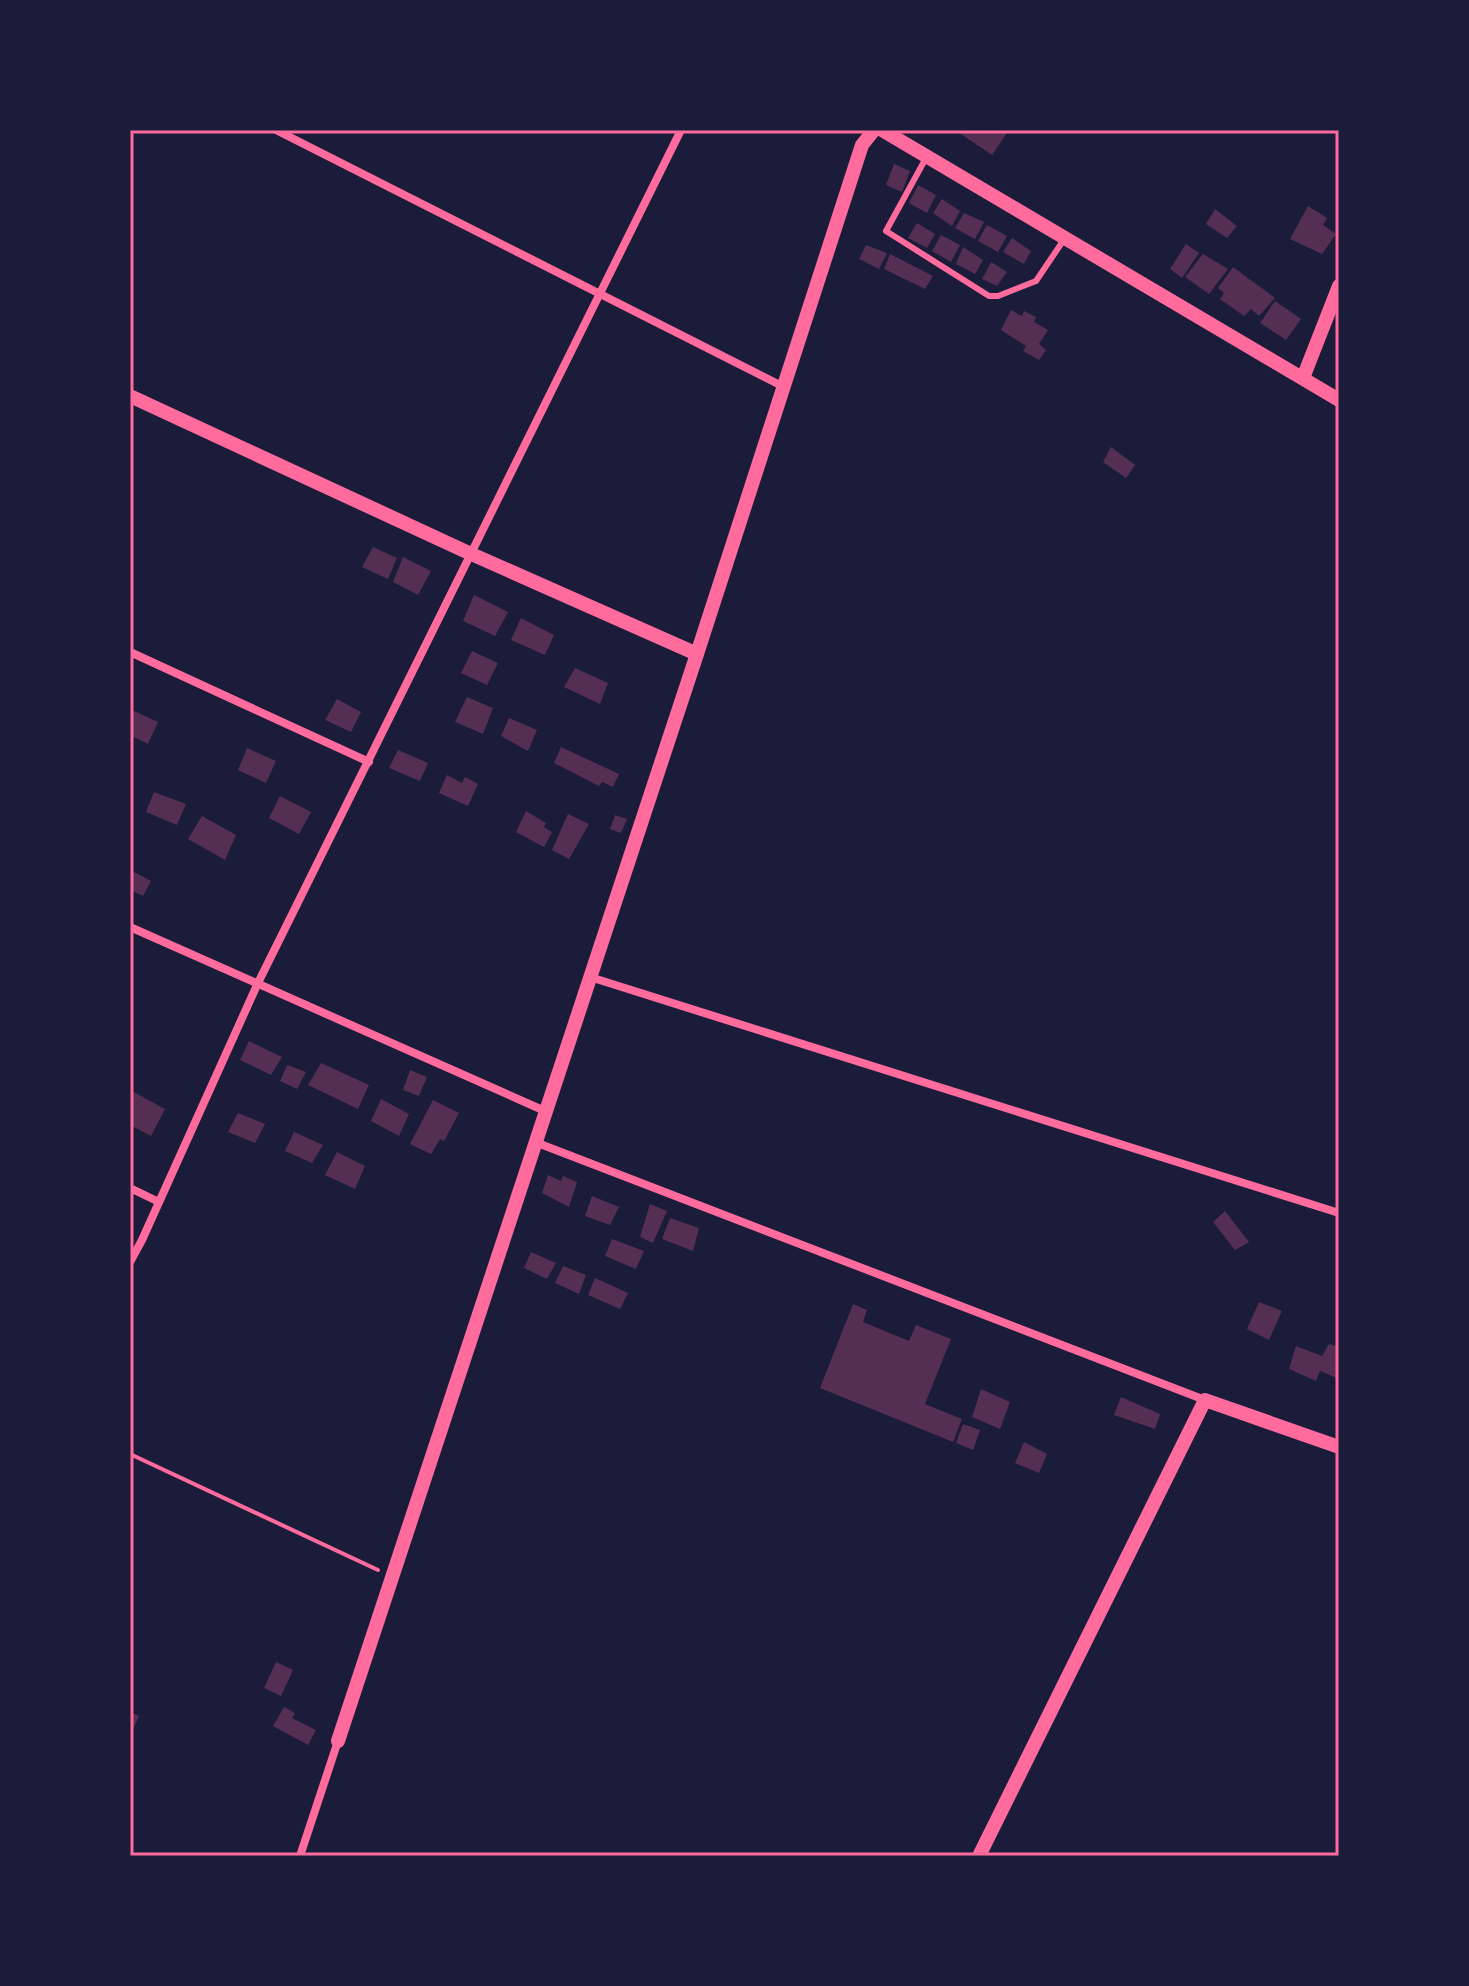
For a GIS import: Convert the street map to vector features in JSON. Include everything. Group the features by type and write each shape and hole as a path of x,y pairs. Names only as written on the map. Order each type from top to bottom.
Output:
{"street":[{"path":"276,130 784,387"},
{"path":"130,1262 257,985 681,130"},
{"path":"300,1856 862,145 874,130"},
{"path":"882,130 1339,400"},
{"path":"1303,378 1339,286"},
{"path":"130,396 469,553 697,654"},
{"path":"130,652 369,762"},
{"path":"130,927 545,1111"},
{"path":"590,977 1339,1213"},
{"path":"535,1142 1205,1400 1339,1447"},
{"path":"130,1188 159,1202"},
{"path":"979,1856 1205,1400"}],"lane":[{"path":"927,156 886,231 989,296 998,296 1036,281 1065,238"}],"path":[{"path":"130,1454 392,1576"}],"building":[{"path":"955,130 1003,130 1007,133 992,155"},
{"path":"894,164 910,171 902,192 886,185"},
{"path":"918,185 936,195 927,213 909,203"},
{"path":"942,199 960,211 952,226 933,213"},
{"path":"1308,206 1327,218 1323,225 1336,234 1322,254 1290,239"},
{"path":"1215,209 1237,226 1227,238 1206,224"},
{"path":"964,213 984,222 975,239 955,228"},
{"path":"917,223 935,234 927,248 908,238"},
{"path":"987,225 1007,236 998,252 978,241"},
{"path":"941,235 960,245 951,262 932,251"},
{"path":"1012,238 1031,251 1024,264 1003,252"},
{"path":"1186,244 1199,253 1182,278 1170,269"},
{"path":"866,245 887,253 879,269 859,259"},
{"path":"963,247 983,260 975,274 956,264"},
{"path":"890,254 933,276 925,289 884,269"},
{"path":"1203,254 1228,269 1209,294 1185,277"},
{"path":"991,262 1007,272 997,286 982,279"},
{"path":"1233,267 1275,298 1259,316 1251,309 1244,316 1220,299 1224,293 1218,288"},
{"path":"1275,301 1301,319 1286,340 1260,323"},
{"path":"1011,310 1022,316 1024,311 1036,317 1034,322 1048,330 1039,344 1046,350 1039,360 1023,351 1026,346 1001,330"},
{"path":"1111,447 1135,465 1126,478 1103,462"},
{"path":"373,547 397,558 388,579 362,567"},
{"path":"403,557 431,571 418,595 393,582"},
{"path":"474,595 508,612 495,636 463,621"},
{"path":"521,618 554,635 545,655 511,640"},
{"path":"472,651 498,663 487,685 461,673"},
{"path":"575,668 608,683 600,704 564,687"},
{"path":"467,697 493,708 483,734 455,722"},
{"path":"337,699 361,712 351,732 325,720"},
{"path":"130,709 158,722 148,744 130,735"},
{"path":"509,718 537,730 528,751 501,736"},
{"path":"561,747 619,774 613,787 602,782 599,786 554,763"},
{"path":"247,748 276,761 266,783 238,770"},
{"path":"398,750 428,763 420,781 389,768"},
{"path":"447,775 462,783 465,777 478,784 468,806 439,793"},
{"path":"154,792 186,804 177,825 146,812"},
{"path":"280,796 311,812 299,834 269,818"},
{"path":"526,811 546,823 544,827 552,832 544,847 516,832"},
{"path":"568,814 589,824 569,859 552,850"},
{"path":"615,815 627,819 621,833 610,829"},
{"path":"202,816 236,835 225,860 188,839"},
{"path":"130,870 151,881 143,896 130,890"},
{"path":"249,1041 282,1057 271,1075 240,1060"},
{"path":"321,1063 369,1085 358,1109 308,1085"},
{"path":"287,1065 306,1072 297,1089 280,1081"},
{"path":"410,1070 427,1077 419,1096 403,1090"},
{"path":"130,1090 165,1109 151,1136 130,1125"},
{"path":"381,1099 409,1114 399,1136 371,1121"},
{"path":"433,1100 459,1113 444,1141 440,1139 431,1154 410,1144"},
{"path":"238,1113 265,1124 255,1143 228,1132"},
{"path":"294,1132 323,1145 312,1163 285,1151"},
{"path":"337,1152 365,1166 355,1189 325,1175"},
{"path":"548,1175 561,1181 563,1176 577,1182 569,1207 542,1193"},
{"path":"592,1196 619,1207 610,1225 585,1216"},
{"path":"650,1204 667,1211 653,1243 640,1237"},
{"path":"1225,1211 1249,1242 1235,1250 1213,1222"},
{"path":"670,1218 699,1228 693,1251 662,1239"},
{"path":"612,1239 644,1251 636,1269 605,1256"},
{"path":"531,1252 556,1263 547,1279 524,1268"},
{"path":"563,1266 586,1275 579,1294 555,1283"},
{"path":"595,1278 628,1293 620,1309 588,1295"},
{"path":"1259,1302 1282,1311 1269,1340 1247,1329"},
{"path":"853,1304 867,1310 863,1322 909,1341 916,1325 951,1339 925,1404 962,1419 953,1442 820,1388"},
{"path":"1337,1341 1339,1379 1320,1371 1316,1381 1289,1369 1296,1346 1322,1356 1329,1344 1335,1346"},
{"path":"981,1389 1010,1402 1000,1429 972,1417"},
{"path":"1121,1397 1160,1414 1155,1429 1114,1415"},
{"path":"963,1424 980,1430 973,1450 956,1443"},
{"path":"1024,1442 1047,1454 1039,1473 1015,1463"},
{"path":"276,1662 293,1670 281,1696 264,1688"},
{"path":"284,1707 295,1713 292,1718 316,1730 308,1745 273,1726"},
{"path":"130,1712 139,1716 130,1736"}]}
